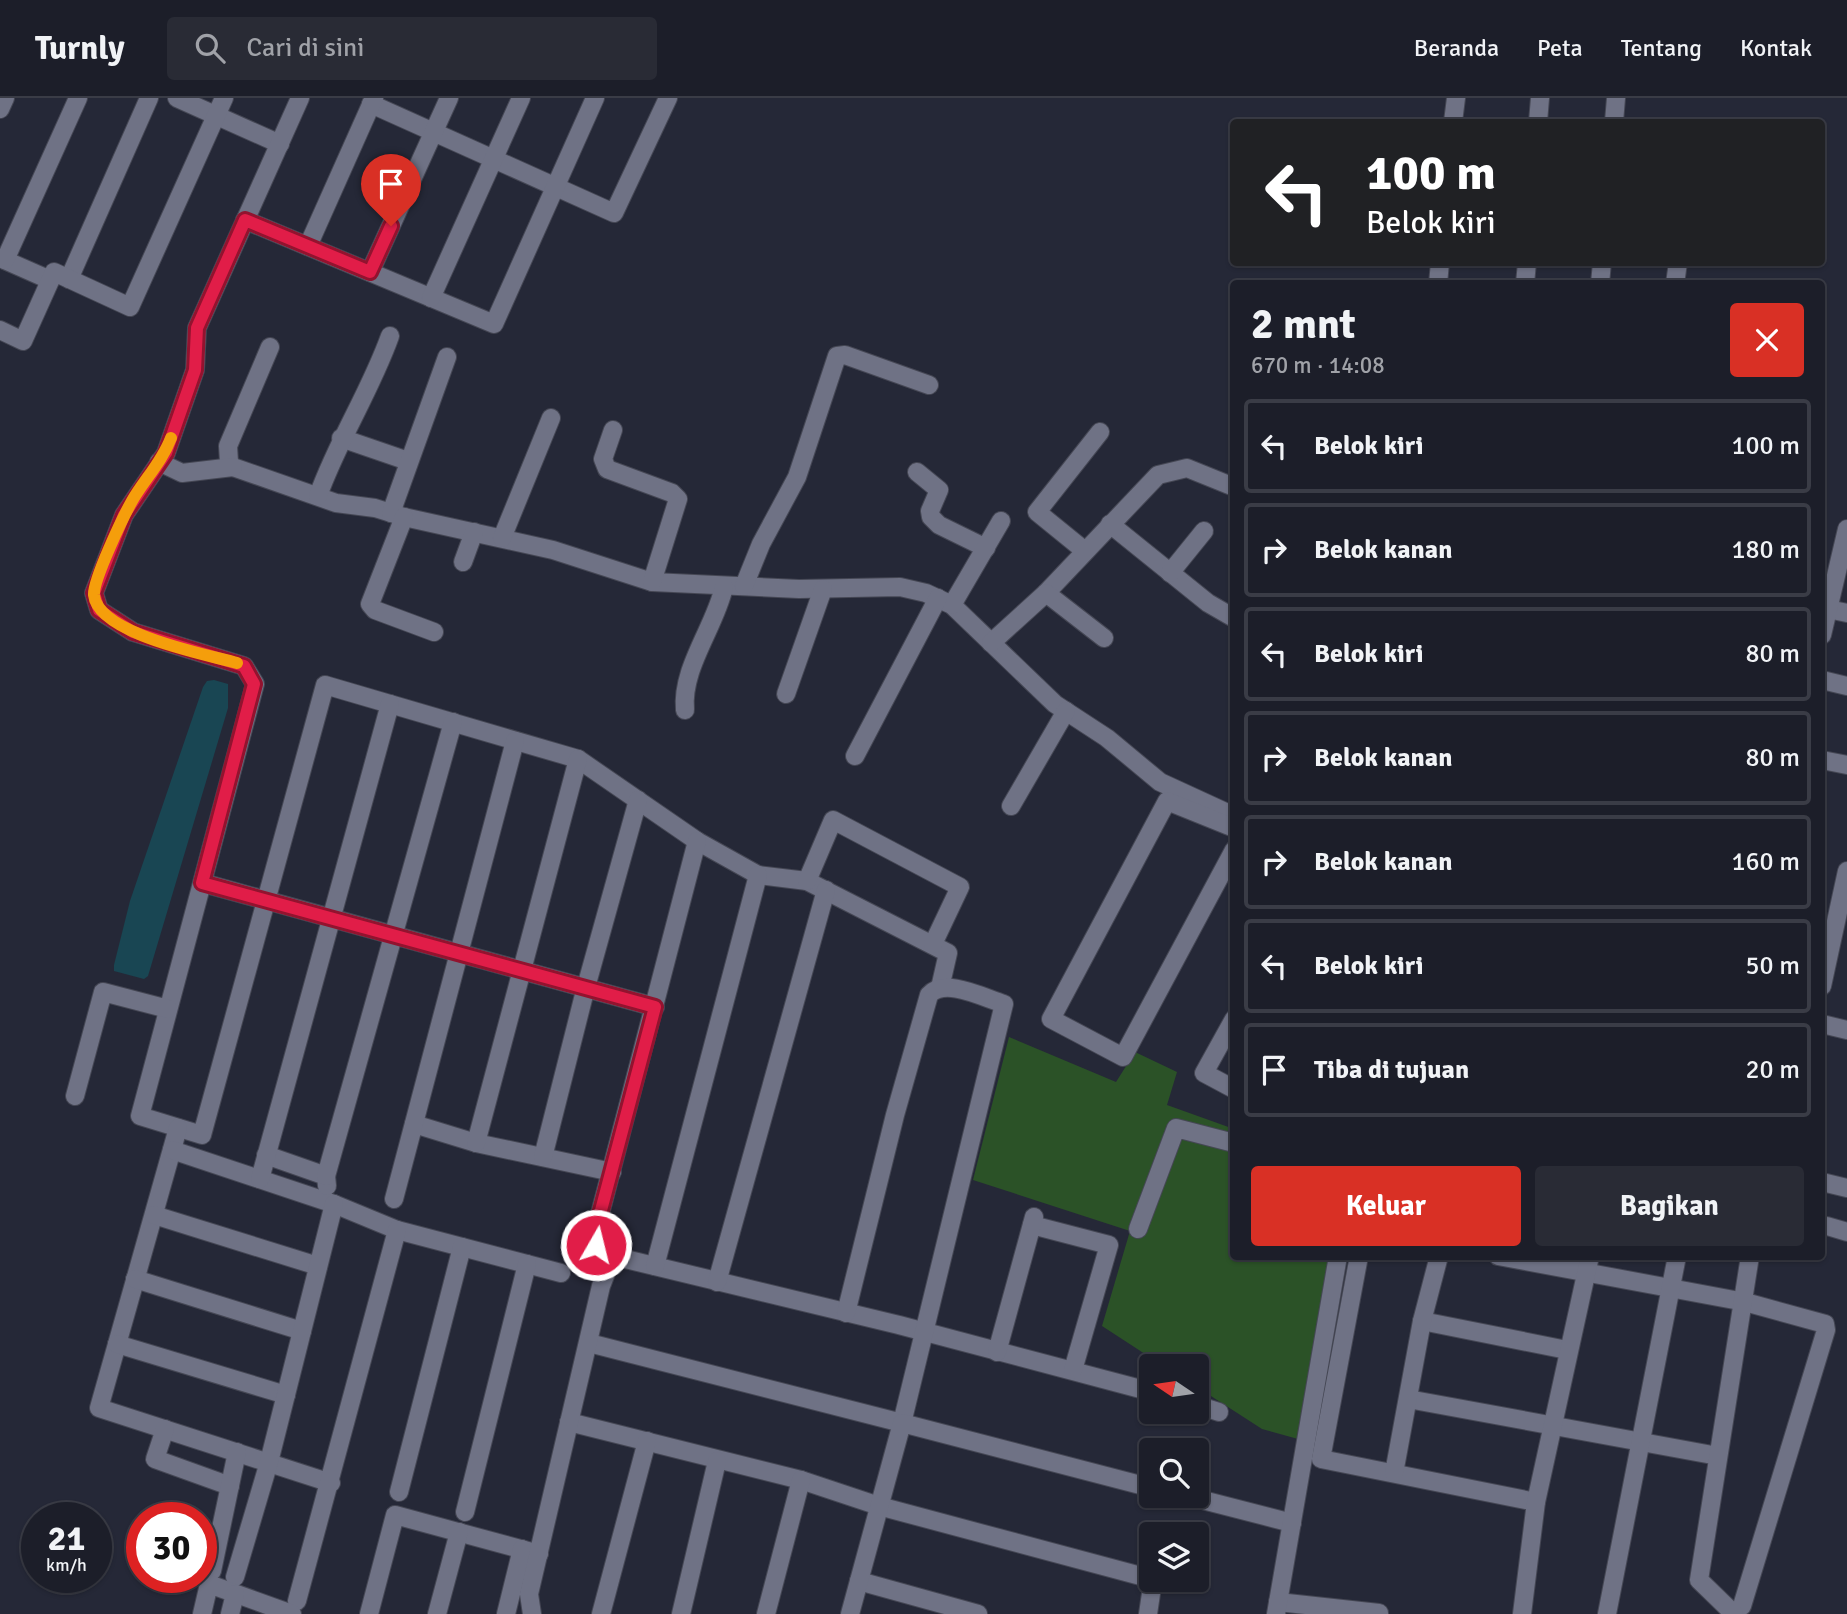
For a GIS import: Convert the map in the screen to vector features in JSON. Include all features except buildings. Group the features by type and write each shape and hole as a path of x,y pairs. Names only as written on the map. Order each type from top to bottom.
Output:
{"street":[{"path":"0,109 5,98"},
{"path":"50,281 2,259 78,98"},
{"path":"69,279 149,98"},
{"path":"177,98 280,144"},
{"path":"0,330 23,341 54,272 130,307 224,98"},
{"path":"300,98 197,328 195,370 166,453 124,515 94,593 99,610 112,621 133,632 244,666 254,684 140,1116 202,1135 325,685 578,759 697,841 758,875 807,881 948,953 940,988 929,995 925,1009 846,1313"},
{"path":"370,272 449,98"},
{"path":"431,298 521,98"},
{"path":"245,220 494,324 595,98"},
{"path":"308,246 373,101 433,133 614,213 668,98"},
{"path":"1453,119 1455,98"},
{"path":"1538,119 1540,98"},
{"path":"1614,119 1616,98"},
{"path":"318,496 341,438 369,391 390,337"},
{"path":"233,467 229,462 228,446 270,347"},
{"path":"744,586 761,544 797,477 837,356 845,355 929,384"},
{"path":"434,632 376,610 370,604 398,515 408,461 447,357"},
{"path":"502,538 551,418"},
{"path":"613,430 603,459 607,469 672,493 678,499 652,582"},
{"path":"1085,551 1037,512 1100,432"},
{"path":"341,438 408,461"},
{"path":"159,462 183,473 233,467 336,503 553,550 652,582 823,589 900,587 945,601 1066,711 1107,738 1160,782 1230,814"},
{"path":"992,643 1046,593 1152,480 1167,471 1187,468 1230,485"},
{"path":"917,472 939,490 930,511 934,521 986,548"},
{"path":"855,756 945,601 986,548 1001,521"},
{"path":"1110,524 1208,603 1230,616"},
{"path":"1170,573 1204,531"},
{"path":"463,562 474,532"},
{"path":"1825,622 1847,532"},
{"path":"685,710 686,683 715,618 724,587"},
{"path":"786,694 823,589"},
{"path":"1046,593 1104,638"},
{"path":"1828,609 1847,613"},
{"path":"1825,681 1847,686"},
{"path":"260,1179 390,704"},
{"path":"1011,806 1066,711"},
{"path":"230,1614 235,1585 318,1266 330,1203 327,1176 453,722"},
{"path":"394,1199 515,741"},
{"path":"476,1143 578,759"},
{"path":"1825,761 1847,765"},
{"path":"543,1157 586,987 638,800"},
{"path":"1230,826 1167,801 1051,1019 1123,1057 1230,857"},
{"path":"807,881 833,820 960,887 933,944"},
{"path":"697,841 595,1233 596,1245 612,1258 655,1266 924,1332 1139,1388"},
{"path":"1825,972 1847,871"},
{"path":"655,1266 758,875"},
{"path":"202,883 655,1007"},
{"path":"717,1282 826,890"},
{"path":"850,1614 902,1423 1004,1004 940,988"},
{"path":"75,1096 103,992 169,1009"},
{"path":"1825,1025 1847,1030"},
{"path":"1230,1026 1205,1073 1230,1088"},
{"path":"414,1124 476,1143 612,1172"},
{"path":"178,1128 99,1408 331,1483"},
{"path":"1138,1229 1176,1128 1230,1142"},
{"path":"172,1150 330,1203 397,1230 561,1273"},
{"path":"266,1155 327,1176"},
{"path":"1825,1183 1847,1188"},
{"path":"154,1215 318,1266"},
{"path":"998,1352 1034,1221 1109,1245 1073,1370"},
{"path":"1827,1226 1847,1232"},
{"path":"202,1614 209,1584 235,1585 294,1607 331,1483 397,1230"},
{"path":"399,1492 463,1247"},
{"path":"531,1551 529,1614 507,1611 531,1551 569,1422 601,1286 612,1258"},
{"path":"1337,1260 1277,1608 1378,1613"},
{"path":"1358,1260 1321,1459 1536,1502"},
{"path":"1394,1473 1422,1321 1438,1260"},
{"path":"1537,1260 1588,1265 1673,1289 1745,1301 1823,1322 1826,1330 1738,1610 1699,1580 1745,1301 1750,1260"},
{"path":"1607,1614 1673,1289 1677,1260"},
{"path":"465,1512 527,1264"},
{"path":"1522,1614 1536,1502 1554,1425 1567,1350 1588,1265"},
{"path":"135,1279 302,1331"},
{"path":"1422,1321 1567,1350"},
{"path":"589,1343 1139,1485"},
{"path":"117,1344 286,1395"},
{"path":"1408,1399 1718,1456"},
{"path":"1209,1409 1219,1412"},
{"path":"569,1422 801,1480 879,1506 1139,1576"},
{"path":"165,1429 155,1459 230,1486"},
{"path":"601,1614 647,1441"},
{"path":"217,1547 237,1452"},
{"path":"681,1614 718,1461"},
{"path":"766,1614 801,1480"},
{"path":"1209,1502 1292,1523"},
{"path":"369,1614 395,1515 531,1551"},
{"path":"437,1614 458,1532"},
{"path":"859,1581 978,1614"},
{"path":"1148,1614 1151,1592"}],"green space":[{"path":"1009,1037 1116,1082 1135,1052 1177,1072 1167,1105 1230,1128 1230,1260 1330,1260 1298,1439 1262,1429 1209,1395 1209,1354 1145,1354 1102,1326 1130,1231 973,1180"}],"water":[{"path":"207,681 228,684 228,708 148,976 144,979 114,971 130,901 203,687"}],"slow traffic":[{"path":"171,438 166,453 135,495 124,515 98,578 95,599 99,610 112,621 133,632 237,663"}],"route":[{"path":"391,226 370,272 245,220 197,328 195,370 166,453 135,495 124,515 94,593 99,610 112,621 133,632 244,666 252,677 254,684 202,883 655,1007 595,1233 596,1245"}]}
